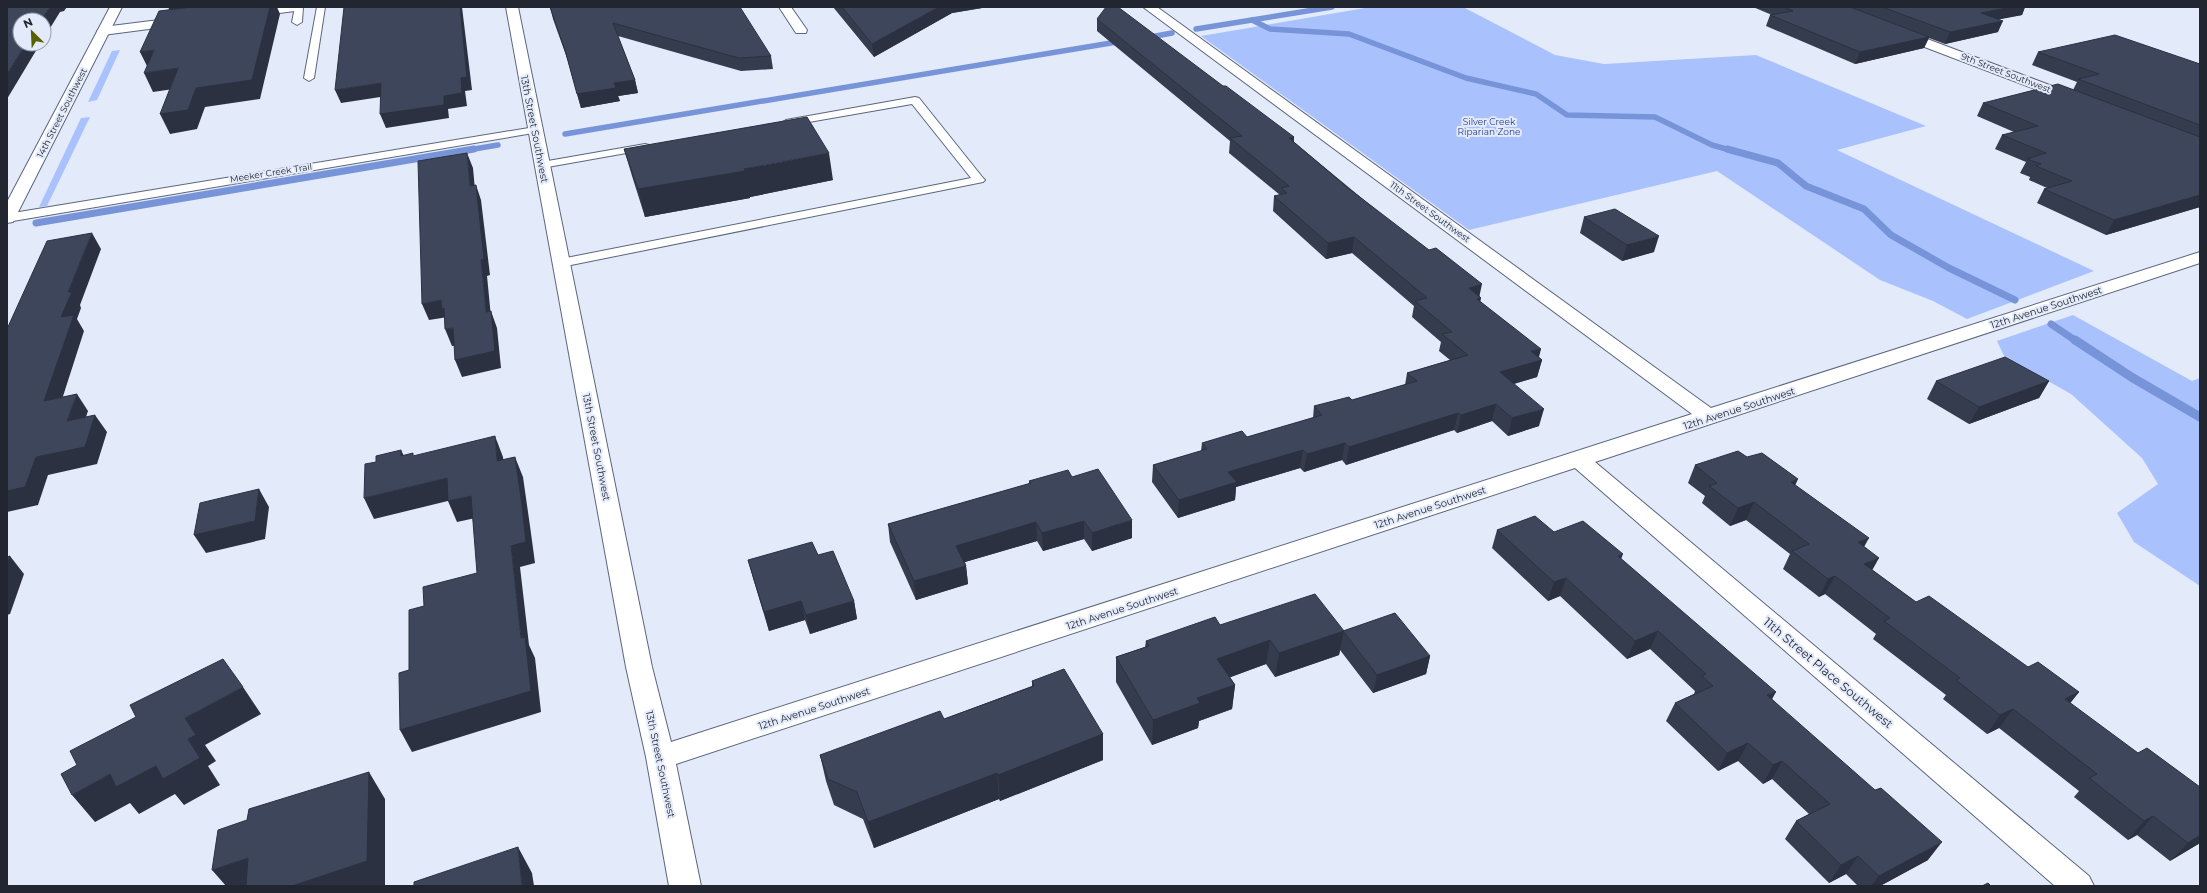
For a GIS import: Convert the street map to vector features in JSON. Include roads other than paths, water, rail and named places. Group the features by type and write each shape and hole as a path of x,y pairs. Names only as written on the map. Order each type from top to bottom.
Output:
{"street":[{"name":"14th Street Southwest","path":"7,218 116,7"},
{"path":"234,15 295,7"},
{"name":"13th Street Southwest","path":"512,7 639,667 660,758 685,886"},
{"path":"785,7 801,30"},
{"name":"11th Street Southwest","path":"1149,7 1711,418"},
{"path":"104,31 195,20"},
{"name":"9th Street Southwest","path":"1885,27 2083,103"},
{"name":"12th Avenue Southwest","path":"660,758 1711,418 2200,257"},
{"name":"11th Street Place Southwest","path":"1578,460 2078,886"}],"lane":[{"path":"297,22 299,7"},
{"path":"309,78 321,7"},
{"path":"561,263 979,180 915,100 774,125"},
{"name":"Meeker Creek Trail","path":"7,218 535,130"},
{"path":"542,165 658,145"}],"waterway":[{"path":"1252,20 1332,7"},
{"path":"1196,29 1252,20"},
{"path":"1252,20 1270,29 1349,34 1466,78 1536,94 1567,115 1655,117 1712,145 1730,150"},
{"path":"1145,38 1172,33"},
{"path":"565,134 1123,41"},
{"path":"474,149 498,145"},
{"path":"36,223 474,149"},
{"path":"468,150 474,149"},
{"path":"1727,149 1778,163 1806,186 1864,209 1891,235 1949,268 2015,300"},
{"path":"2051,324 2076,341"},
{"path":"2075,340 2133,378 2200,417"}],"park label":[{"name":"Silver Creek Riparian Zone","path":"1489,128"}]}
